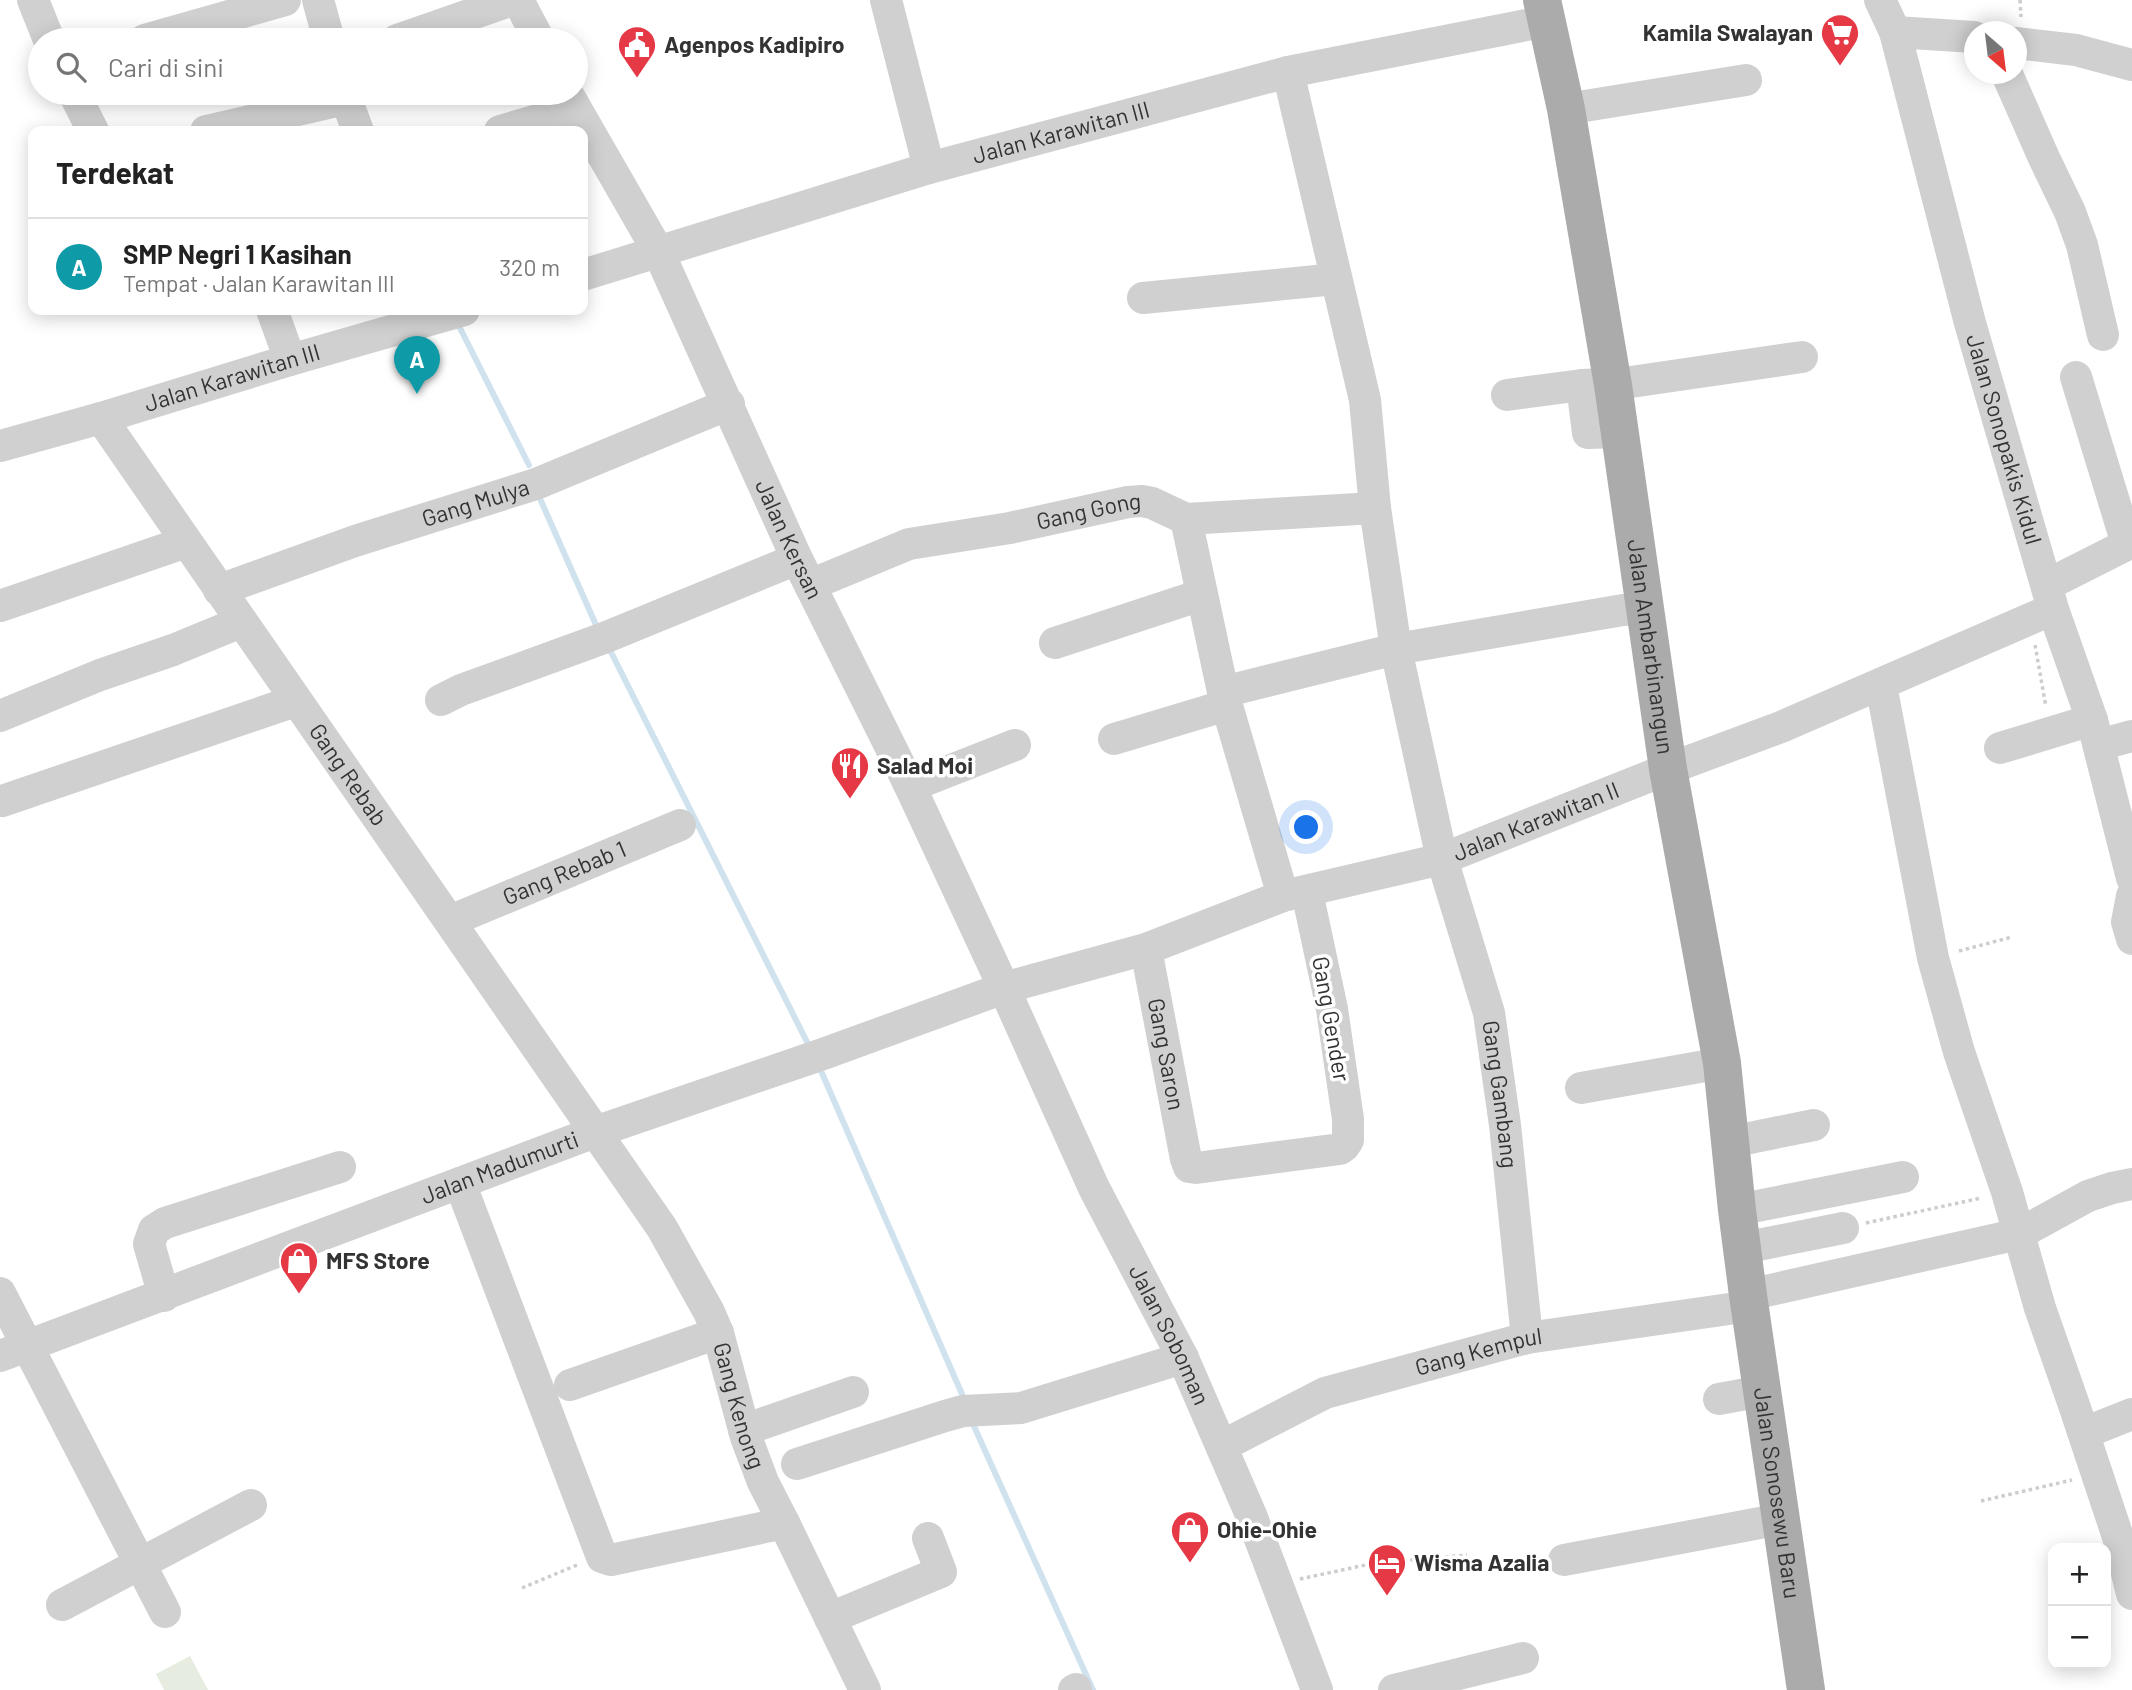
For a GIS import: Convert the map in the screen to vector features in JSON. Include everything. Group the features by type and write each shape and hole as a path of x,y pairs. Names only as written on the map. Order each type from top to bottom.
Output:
{"main road":[{"name":"Jalan Ambarbinangun","path":"1544,10 1566,109 1598,385 1618,432 1668,769 1722,1063 1749,1300"},
{"name":"Jalan Sonosewu Baru","path":"1749,1300 1806,1690"}],"street":[{"path":"33,0 44,28"},
{"path":"187,28 285,0"},
{"path":"318,0 326,28"},
{"path":"432,28 512,0"},
{"path":"518,0 533,28"},
{"path":"887,0 929,168"},
{"name":"Jalan Sonopakis Kidul","path":"1880,0 1895,32 2043,605 2096,733 2132,878"},
{"name":"Jalan Karawitan III","path":"588,274 929,168 1288,72 1544,10"},
{"path":"1895,32 1964,36"},
{"path":"2027,44 2076,50 2132,65"},
{"name":"Gang Gambang","path":"1288,72 1365,400 1375,508 1396,649 1442,859 1491,1022 1505,1125 1527,1338"},
{"path":"1566,109 1746,80"},
{"path":"2011,84 2070,212 2082,245 2103,335"},
{"path":"80,105 90,126"},
{"path":"226,126 309,105"},
{"path":"348,105 356,126"},
{"path":"512,126 562,105"},
{"name":"Jalan Kersan","path":"573,105 585,126"},
{"name":"Jalan Kersan","path":"588,130 659,253 804,572 909,784 1004,988"},
{"path":"1143,298 1336,279"},
{"path":"274,315 295,358"},
{"path":"286,315 295,358"},
{"name":"Jalan Karawitan III","path":"0,446 446,315"},
{"path":"1507,395 1802,356"},
{"path":"2076,377 2129,543"},
{"name":"Gang Mulya","path":"219,590 355,541 536,484 729,404"},
{"name":"Gang Rebab","path":"102,418 594,1132"},
{"name":"Gang Gong","path":"441,700 461,690 604,638 804,572 909,544 996,531 1128,502 1152,503 1186,519 1375,508"},
{"name":"Gang Gender","path":"1186,519 1200,595 1225,699 1295,894 1332,1009 1348,1119 1348,1140 1345,1146 1334,1151 1196,1168 1189,1167 1186,1159"},
{"path":"0,606 186,542"},
{"name":"Jalan Karawitan II","path":"1004,988 1146,948 1295,894 1442,859 1781,727 1881,685 2043,605 2129,543"},
{"path":"1055,643 1200,595"},
{"path":"1114,739 1225,699 1396,649 1623,610 1646,609"},
{"path":"0,716 241,622"},
{"path":"1881,685 1933,958 1959,1052 2007,1192 2040,1308 2097,1474 2125,1535 2132,1594"},
{"path":"2,801 295,701"},
{"path":"2000,748 2052,732 2132,736"},
{"path":"909,784 918,783 1015,745"},
{"name":"Gang Rebab 1","path":"450,921 680,825"},
{"path":"2132,896 2127,922 2132,939"},
{"name":"Gang Saron","path":"1146,948 1186,1159"},
{"name":"Jalan Madumurti","path":"13,1351 594,1132 814,1057 1004,988"},
{"name":"Jalan Soboman","path":"1004,988 1094,1188 1183,1359 1222,1446 1317,1690"},
{"path":"1581,1088 1722,1063"},
{"path":"1730,1142 1814,1125"},
{"name":"Gang Kenong","path":"594,1132 662,1228 709,1312 718,1333 744,1430 763,1482 865,1690"},
{"path":"164,1296 149,1244 154,1230 165,1223 340,1167"},
{"path":"1737,1210 1903,1177"},
{"path":"460,1183 602,1557 611,1560 785,1523"},
{"name":"Gang Kempul","path":"1222,1446 1325,1394 1527,1338 1749,1300 2018,1234 2088,1196 2132,1184"},
{"path":"1743,1248 1843,1228"},
{"path":"0,1293 13,1351 140,1563 165,1612"},
{"path":"570,1385 718,1333"},
{"path":"797,1464 945,1416 1021,1408 1183,1359"},
{"path":"1719,1399 1762,1391"},
{"path":"744,1430 853,1392"},
{"path":"2084,1433 2132,1414"},
{"path":"62,1605 251,1505"},
{"path":"1564,1560 1781,1519"},
{"path":"830,1618 941,1572 928,1538"},
{"path":"1394,1690 1523,1658"}],"path":[{"path":"2043,605 2052,732"},
{"path":"1933,958 2012,937"},
{"path":"1843,1228 2007,1192"},
{"path":"1981,1501 2097,1474"},
{"path":"1276,1584 1375,1563 1467,1555"},
{"path":"522,1588 602,1557"}],"shaded area":[{"path":"190,1656 208,1690 164,1690 156,1674"}],"waterway":[{"path":"458,324 529,465"},
{"path":"541,501 596,625"},
{"path":"611,652 810,1048"},
{"path":"818,1064 965,1401"},
{"path":"973,1424 1093,1690"}],"place":[{"name":"Kamila Swalayan","path":"1840,67"},
{"name":"Agenpos Kadipiro","path":"637,79"},
{"name":"SMP Negri 1 Kasihan","path":"417,394"},
{"name":"Salad Moi","path":"850,800"},
{"name":"MFS Store","path":"299,1295"},
{"name":"Ohie-Ohie","path":"1190,1564"},
{"name":"Wisma Azalia","path":"1387,1597"}]}
